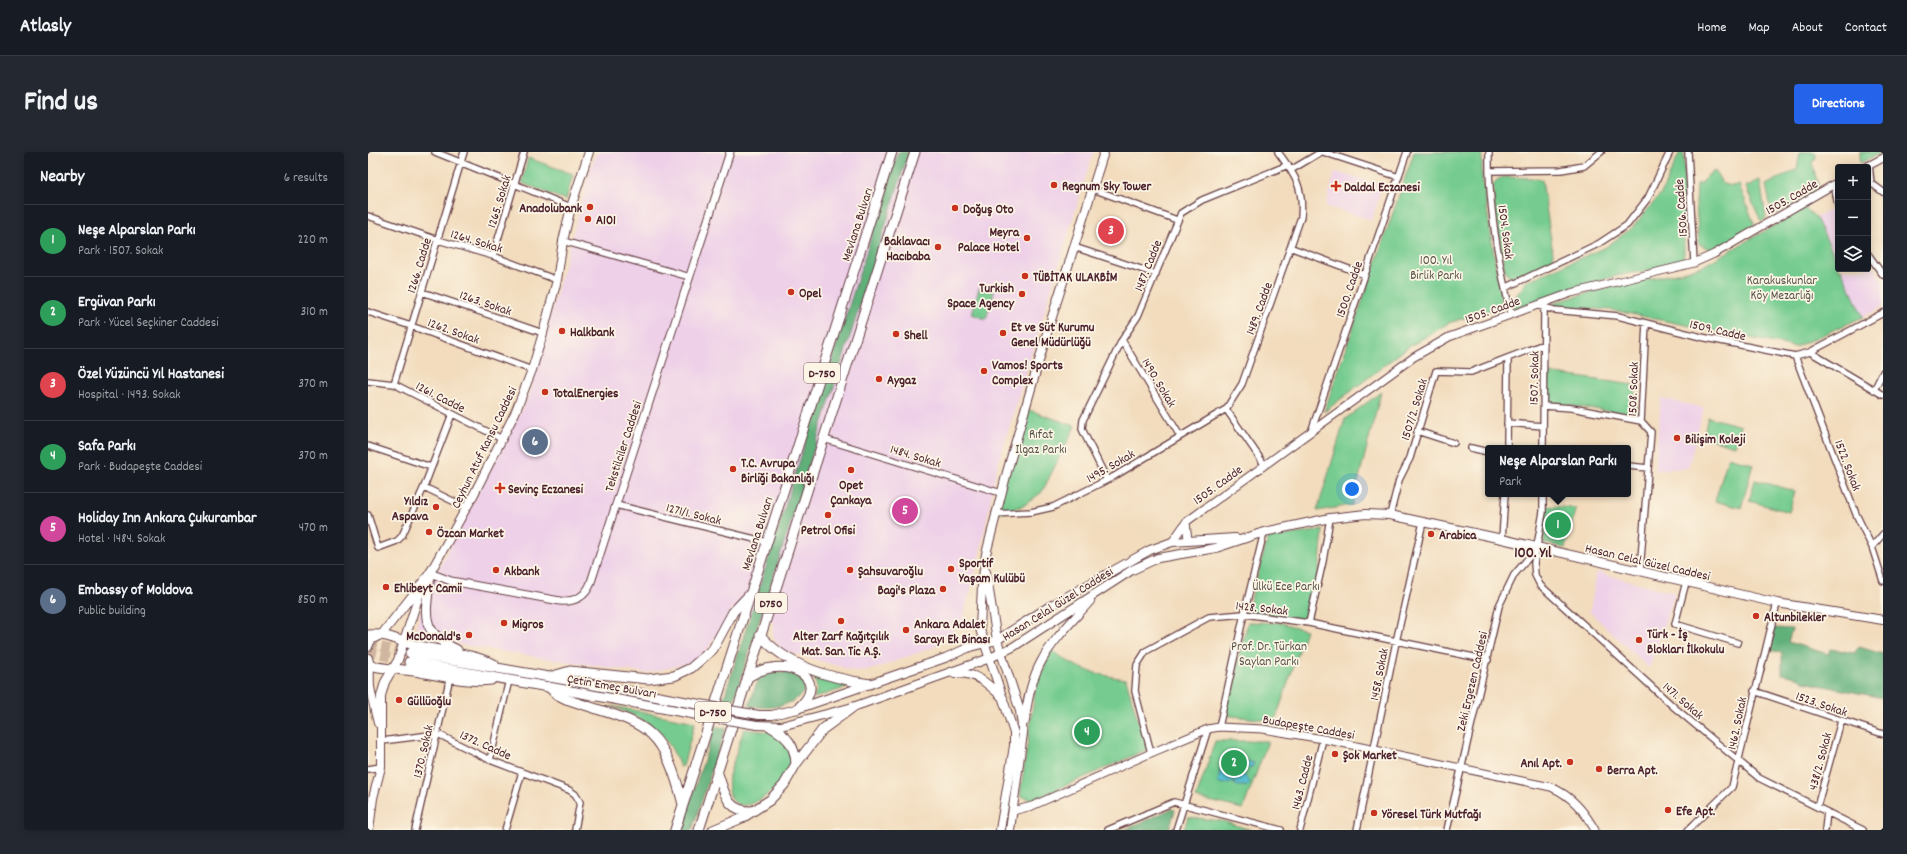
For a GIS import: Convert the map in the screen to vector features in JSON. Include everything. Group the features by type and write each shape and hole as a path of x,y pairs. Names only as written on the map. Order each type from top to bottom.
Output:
{"main road":[{"name":"Ceyhun Atuf Kansu Caddesi","path":"368,647 371,640 382,634 424,583 467,508 517,408 532,370 543,333 557,280 563,242 589,152"},
{"name":"Mevlana Bulvarı","path":"675,830 892,152"},
{"name":"D750","path":"699,830 915,152"},
{"path":"1000,830 1014,746 1014,733 1005,701 980,629 984,565 1001,493 1074,247 1104,152"},
{"name":"Hasan Celal Güzel Caddesi","path":"721,719 771,727 853,707 990,658 1139,567 1158,558 1216,548 1244,537 1330,518 1366,514 1390,515 1502,539 1777,603 1883,620"},
{"name":"Hasan Celal Güzel Caddesi","path":"724,709 772,716 797,709 945,658 970,647 997,640 1050,606 1150,550 1172,542 1244,537"},
{"path":"1188,540 1190,553"},
{"path":"1172,542 1176,555"},
{"path":"984,565 997,640 1020,711 1023,733"},
{"path":"430,573 426,609 427,622 430,630 443,643 469,656"},
{"name":"Ceyhun Atuf Kansu Caddesi","path":"369,830 373,798 381,767 381,696 385,682 398,660 424,583"},
{"path":"1010,830 1026,704 1032,680 1041,659 1052,643 1096,593"},
{"path":"548,677 570,671 648,679 667,678 678,674 691,668 713,649 733,612 750,594"},
{"name":"Çetin Emeç Bulvarı","path":"368,635 382,634 403,642 469,656 488,661 503,670"},
{"path":"760,635 780,654 807,667 846,680 870,684"},
{"name":"Çetin Emeç Bulvarı","path":"721,719 509,680 410,657 548,677 724,709"},
{"name":"Ceyhun Atuf Kansu Caddesi","path":"369,663 370,697 382,741"},
{"name":"Çetin Emeç Bulvarı","path":"369,663 392,670 475,681 499,678"},
{"path":"747,678 759,670 776,666 787,667 798,671 808,681 810,688 806,700 797,709"},
{"path":"942,675 962,673 973,675 987,682 1005,701"},
{"path":"549,687 556,694 566,700 630,720 648,730 659,742 666,754 673,770 683,804"},
{"path":"713,830 754,811 770,800 780,791 796,764 823,729 853,707"},
{"path":"771,727 790,741 794,750 796,764"},
{"path":"717,771 731,804 738,810 754,811"}],"street":[{"path":"435,152 572,207"},
{"name":"1266. Cadde","path":"394,384 464,152"},
{"name":"1265. Sokak","path":"493,256 524,152"},
{"name":"Tekstilciler Caddesi","path":"430,573 451,580 560,601 576,600 586,593 590,585 730,152"},
{"name":"1489. Cadde","path":"1226,409 1242,384 1292,248 1301,217 1302,194 1299,183 1278,152"},
{"path":"1322,152 1399,177"},
{"name":"1487. Cadde","path":"1107,480 1082,429 1083,420 1122,340 1138,316 1181,213 1190,206 1289,168 1322,152"},
{"name":"1500. Cadde","path":"1310,433 1408,152"},
{"name":"1504. Sokak","path":"1489,152 1489,171 1494,231 1511,314"},
{"path":"1489,171 1561,170 1584,166 1601,152"},
{"path":"1505,288 1598,244 1627,225 1648,198 1670,152"},
{"name":"1506. Cadde","path":"1688,152 1694,263"},
{"path":"1871,164 1883,158"},
{"path":"1871,183 1883,192"},
{"name":"1505. Cadde","path":"1172,542 1186,522 1264,464 1430,348 1449,337 1511,314 1542,307 1571,293 1694,263 1714,254 1835,184"},
{"path":"1093,189 1177,220"},
{"name":"1264. Sokak","path":"368,216 438,240 493,256 557,280"},
{"path":"563,242 690,277"},
{"path":"1074,247 1156,274"},
{"path":"1292,248 1365,275"},
{"path":"1871,258 1883,275"},
{"name":"1263. Sokak","path":"422,292 543,333"},
{"name":"1509. Cadde","path":"1542,307 1608,314 1701,337 1795,356 1810,352 1883,313"},
{"name":"1507. Sokak","path":"1542,307 1544,344 1543,445"},
{"name":"1262. Sokak","path":"368,312 532,370"},
{"name":"1508. Sokak","path":"1640,571 1651,432 1641,421 1646,323"},
{"name":"1490. Sokak","path":"1122,340 1180,436"},
{"name":"1507/2. Sokak","path":"1390,515 1399,480 1410,458 1436,372 1471,372 1544,344"},
{"path":"1810,352 1883,395"},
{"name":"1522. Sokak","path":"1795,356 1856,514 1872,547 1883,581"},
{"path":"1507,445 1508,358"},
{"path":"1874,390 1883,372"},
{"name":"1261. Cadde","path":"368,381 394,384 502,439"},
{"path":"1544,406 1572,408 1641,421"},
{"path":"1226,409 1264,464"},
{"name":"1495. Sokak","path":"996,514 1031,512 1053,507 1107,480 1226,409"},
{"path":"368,515 378,548 397,540 402,536 424,487 452,414"},
{"path":"1507,423 1543,426"},
{"path":"1417,431 1454,443"},
{"name":"1484. Sokak","path":"824,439 1001,493"},
{"path":"368,446 431,467"},
{"path":"1471,448 1485,451"},
{"path":"1631,466 1648,468"},
{"path":"424,487 467,508"},
{"path":"1502,539 1505,497"},
{"path":"1538,547 1543,512 1543,497"},
{"name":"1271/1. Sokak","path":"616,505 767,542"},
{"path":"1309,624 1323,561 1330,518"},
{"name":"1505. Cadde","path":"1186,522 1188,540"},
{"name":"1458. Sokak","path":"1357,830 1396,642 1423,522"},
{"path":"1219,727 1264,532"},
{"path":"1872,547 1883,534"},
{"name":"Zeki Ergezen Caddesi","path":"1447,830 1488,660 1499,606 1506,589 1519,569 1538,547"},
{"name":"1471. Sokak","path":"1538,547 1534,563 1535,575 1540,585 1675,708 1759,778 1863,830"},
{"path":"1686,582 1675,624 1738,643"},
{"name":"1462. Sokak","path":"1688,830 1732,787 1740,762 1754,692 1777,603"},
{"name":"1428. Sokak","path":"1151,753 1135,691 1137,665 1146,651 1210,617 1244,614 1309,624 1488,660"},
{"name":"1370. Sokak","path":"416,830 450,677"},
{"path":"490,760 509,680"},
{"name":"1523. Sokak","path":"1754,692 1883,734"},
{"name":"438/2. Sokak","path":"1817,807 1841,721"},
{"name":"Budapeşte Caddesi","path":"1013,811 1032,806 1151,753 1208,729 1219,727 1263,729 1322,739 1538,784 1563,792 1578,806 1595,830"},
{"path":"1176,830 1208,729"},
{"path":"382,741 438,734"},
{"name":"1372. Cadde","path":"438,734 490,760 569,790 578,796 580,807 575,830"},
{"name":"1463. Cadde","path":"1300,830 1322,739"},
{"path":"368,769 381,767"},
{"path":"505,830 522,772"},
{"path":"1108,830 1174,802 1281,830"},
{"path":"1825,830 1827,812"}],"shaded area":[{"path":"598,152 1093,152 996,471 980,553 963,619 951,633 936,646 874,669 855,671 782,650 774,640 774,622 733,608 707,650 690,663 646,673 426,639 419,636 416,629 425,595 528,398 592,164"},
{"path":"1335,172 1382,185 1372,220 1326,206"},
{"path":"1830,210 1835,217 1835,257 1816,218"},
{"path":"1871,265 1883,281 1883,303 1881,308 1863,317 1842,272 1871,272"},
{"name":"Bilişim Koleji","path":"1661,398 1704,408 1688,468 1655,470"},
{"name":"Türk - İş Blokları İlkokulu","path":"1597,572 1675,593 1649,668 1590,612"}],"green space":[{"path":"898,152 909,152 733,703 723,701"},
{"name":"100. Yıl Birlik Parkı","path":"1414,152 1482,152 1482,177 1502,306 1449,323 1408,347 1324,412"},
{"path":"1680,152 1683,152 1684,155 1684,254 1682,263 1669,267 1615,276 1513,309 1516,296 1527,281 1606,247 1632,228 1661,194"},
{"path":"1800,152 1815,152 1816,157 1812,163 1819,188 1787,209 1772,215 1766,185 1797,169"},
{"path":"1860,152 1883,152 1860,163"},
{"path":"528,158 573,174 566,200 522,183"},
{"path":"1715,171 1722,183 1731,186 1739,185 1754,223 1753,226 1713,251 1699,244 1696,204 1697,184 1702,183 1708,175"},
{"path":"1503,177 1533,178 1542,180 1554,260 1510,278 1505,272 1494,204 1493,184"},
{"path":"1760,180 1766,218 1763,221 1761,221 1745,186 1751,186 1752,183"},
{"name":"Karakuskunlar Köy Mezarlığı","path":"1805,208 1816,218 1835,257 1835,272 1842,272 1863,317 1795,347 1611,310 1552,306 1556,302 1618,285 1682,272 1703,266"},
{"path":"979,288 994,292 986,319 972,314"},
{"path":"1548,373 1634,385 1638,415 1549,403"},
{"path":"1381,392 1352,505 1317,511 1345,419"},
{"name":"Rıfat Ilgaz Parkı","path":"1026,409 1075,426 1042,492 1023,506 995,514"},
{"path":"1708,417 1741,426 1735,446 1703,437"},
{"path":"1728,457 1753,464 1741,508 1715,501"},
{"path":"1755,480 1795,491 1789,512 1749,501"},
{"path":"1546,506 1576,508 1565,548 1544,543"},
{"name":"Ülkü Ece Parkı","path":"1323,530 1319,573 1309,621 1247,613 1268,538"},
{"name":"Prof. Dr. Türkan Saylan Parkı","path":"1248,622 1281,623 1306,630 1275,721 1224,715"},
{"path":"1774,628 1792,629 1788,642 1828,654 1830,649 1854,653 1859,647 1883,654 1883,698 1804,682 1800,678 1782,674 1782,653 1770,650"},
{"path":"1052,650 1069,662 1087,670 1126,679 1139,724 1143,724 1150,748 1033,800 1020,796 1036,685"},
{"path":"773,672 787,673 802,679 805,683 804,692 792,701 778,706 749,706 758,679"},
{"path":"814,675 854,685 814,698 817,689"},
{"path":"611,706 695,722 683,766 680,767 668,743 654,727 635,716"},
{"path":"715,726 726,728 692,830 681,830"},
{"path":"744,729 778,733 791,753 786,774 779,784 760,800 750,804 740,805 733,801 729,791 729,775"},
{"path":"1215,741 1268,741 1243,809 1196,798"},
{"path":"1171,809 1175,810 1169,830 1124,830"},
{"path":"1188,817 1222,821 1251,830 1184,830"}],"water":[{"path":"1232,752 1243,760 1254,763 1252,767 1245,768 1224,766 1221,761 1227,759 1229,753"},
{"path":"1220,770 1246,776 1250,783 1247,786 1237,786 1233,782 1223,784 1218,782"}],"tunnel":[{"path":"368,644 409,653"},
{"path":"368,652 409,662"}],"place":[{"name":"Regnum Sky Tower","path":"1054,185"},
{"name":"Daldal Eczanesi","path":"1336,186"},
{"name":"Anadolubank","path":"590,207"},
{"name":"Doğuş Oto","path":"955,208"},
{"name":"A101","path":"588,219"},
{"name":"Özel Yüzüncü Yıl Hastanesi","path":"1111,231"},
{"name":"Meyra Palace Hotel","path":"1027,238"},
{"name":"Baklavacı Hacıbaba","path":"938,247"},
{"name":"TÜBİTAK ULAKBİM","path":"1025,276"},
{"name":"Opel","path":"791,292"},
{"name":"Turkish Space Agency","path":"1022,294"},
{"name":"Halkbank","path":"562,331"},
{"name":"Et ve Süt Kurumu Genel Müdürlüğü","path":"1003,333"},
{"name":"Shell","path":"896,334"},
{"name":"Vamos! Sports Complex","path":"984,371"},
{"name":"Aygaz","path":"879,379"},
{"name":"TotalEnergies","path":"545,392"},
{"name":"Bilişim Koleji","path":"1677,438"},
{"name":"Embassy of Moldova","path":"535,442"},
{"name":"T.C. Avrupa Birliği Bakanlığı","path":"733,469"},
{"name":"Opet Çankaya","path":"851,470"},
{"name":"Sevinç Eczanesi","path":"500,488"},
{"name":"Yıldız Aspava","path":"436,507"},
{"name":"Holiday Inn Ankara Çukurambar","path":"905,511"},
{"name":"Petrol Ofisi","path":"828,515"},
{"name":"Neşe Alparslan Parkı","path":"1558,525"},
{"name":"Özcan Market","path":"429,532"},
{"name":"Arabica","path":"1431,534"},
{"name":"Sportif Yaşam Kulübü","path":"951,569"},
{"name":"Akbank","path":"496,570"},
{"name":"Şahsuvaroğlu","path":"850,570"},
{"name":"Ehlibeyt Camii","path":"386,587"},
{"name":"Bagi's Plaza","path":"943,589"},
{"name":"Altunbilekler","path":"1756,616"},
{"name":"Alter Zarf Kağıtçılık Mat. San. Tic A.Ş.","path":"841,621"},
{"name":"Migros","path":"504,623"},
{"name":"Ankara Adalet Sarayı Ek Binası","path":"906,630"},
{"name":"McDonald's","path":"469,635"},
{"name":"Türk - İş Blokları İlkokulu","path":"1639,640"},
{"name":"Güllüoğlu","path":"399,700"},
{"name":"Safa Parkı","path":"1087,732"},
{"name":"Şok Market","path":"1335,754"},
{"name":"Anıl Apt.","path":"1570,762"},
{"name":"Ergüvan Parkı","path":"1234,763"},
{"name":"Berra Apt.","path":"1599,769"},
{"name":"Efe Apt.","path":"1668,810"},
{"name":"Yöresel Türk Mutfağı","path":"1374,813"}],"district":[{"name":"100. Yıl","path":"1533,552"}]}
